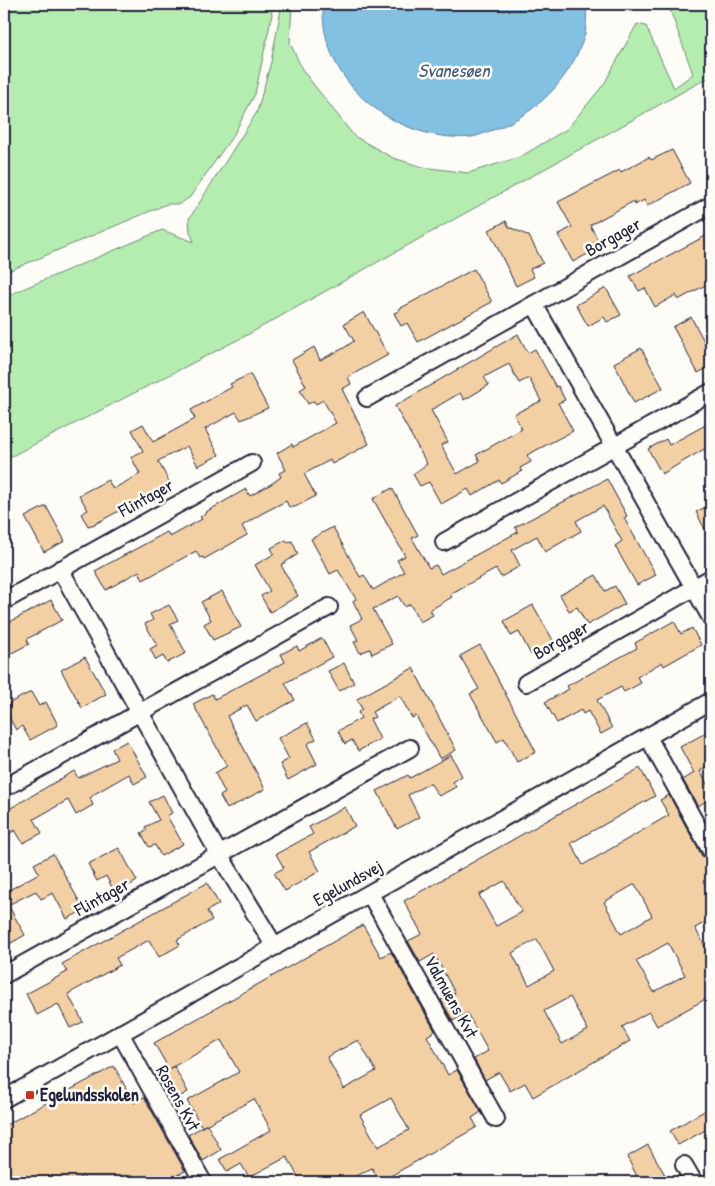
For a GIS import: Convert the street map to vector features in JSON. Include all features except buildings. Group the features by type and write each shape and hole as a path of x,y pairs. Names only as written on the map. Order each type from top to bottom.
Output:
{"street":[{"name":"Borgager","path":"367,398 711,205"},
{"path":"534,304 711,618"},
{"path":"444,542 711,392"},
{"name":"Flintager","path":"4,601 252,463"},
{"path":"60,569 219,854 275,947"},
{"name":"Borgager","path":"526,683 711,578"},
{"path":"4,788 329,607"},
{"name":"Egelundsvej","path":"4,1099 711,702"},
{"path":"648,737 711,851"},
{"name":"Flintager","path":"4,975 410,748"},
{"name":"Valmuens Kvt","path":"370,894 496,1120"},
{"name":"Rosens Kvt","path":"120,1034 202,1182"},
{"path":"684,1165 694,1182"}],"green space":[{"path":"4,4 270,4 272,15 255,94 234,134 190,197 180,204 167,204 4,273"},
{"path":"282,4 292,4 290,43 303,71 354,136 393,158 423,167 468,173 520,157 567,129 604,84 637,24 646,26 674,88 693,74 668,4 711,4 711,76 247,335 4,460 4,297 162,230 194,242 190,232 189,219 257,112 271,62"}],"water":[{"name":"Svanesøen","path":"323,4 587,4 586,27 579,50 571,66 550,93 524,115 477,136 444,136 416,130 390,118 368,102 348,82 334,59 325,33"}],"place":[{"name":"Egelundsskolen","path":"30,1095"}]}
